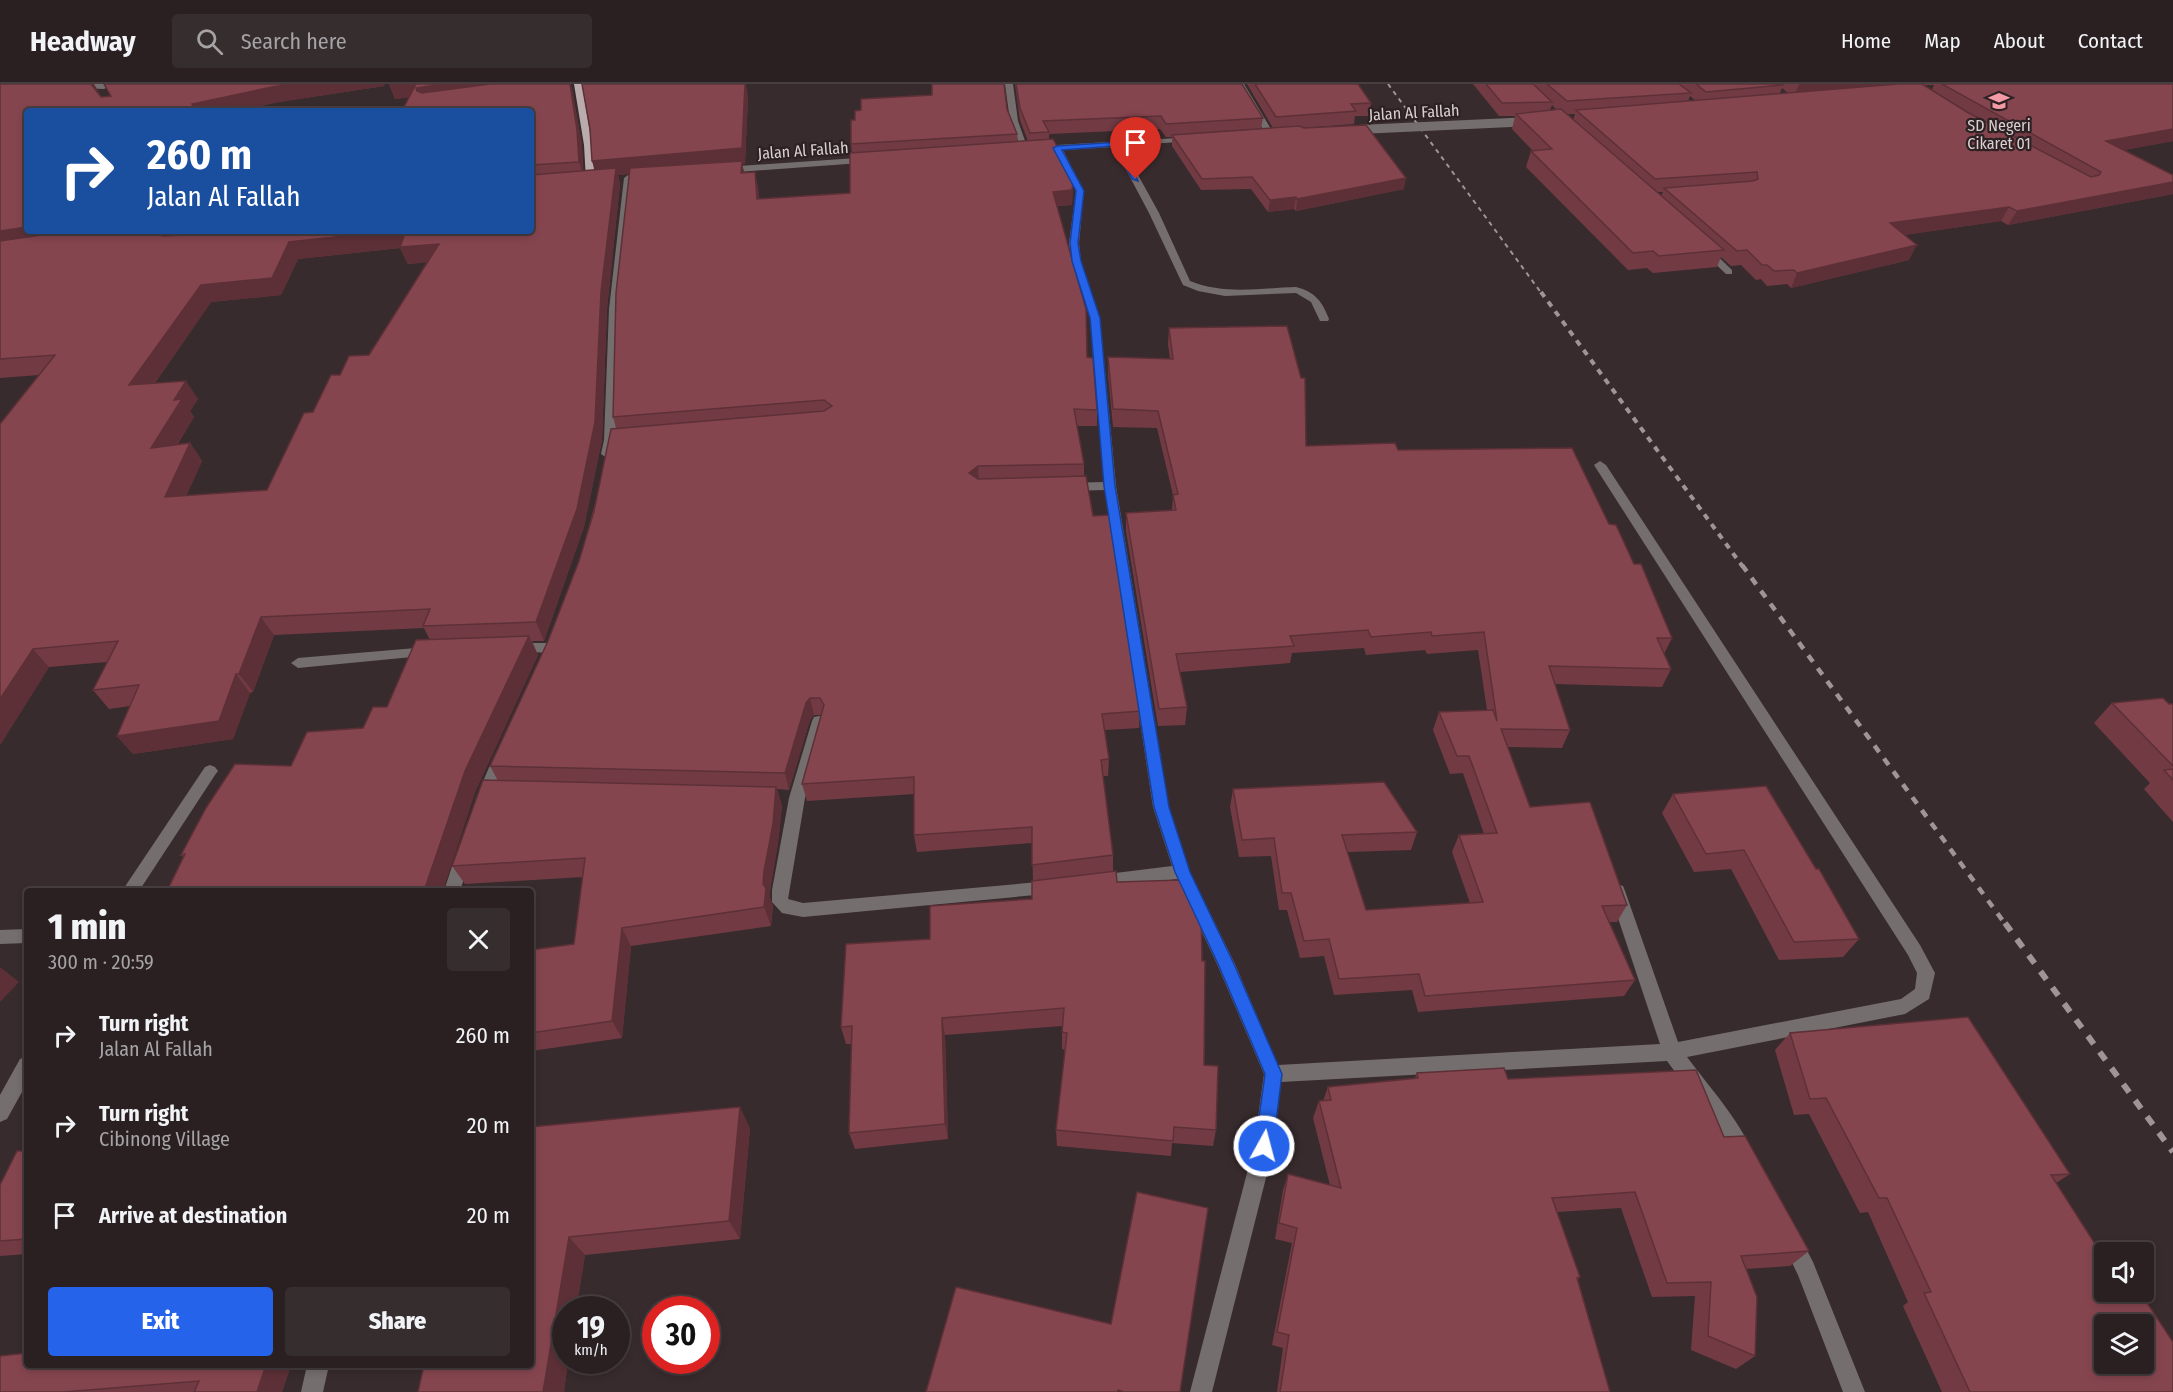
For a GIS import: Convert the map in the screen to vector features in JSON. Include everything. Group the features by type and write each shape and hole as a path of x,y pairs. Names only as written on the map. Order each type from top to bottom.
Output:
{"main road":[{"path":"567,184 591,182 588,145 575,85"}],"street":[{"path":"1009,84 1014,122 1026,150"},
{"path":"1240,84 1270,134"},
{"path":"67,86 106,89"},
{"name":"Jalan Al Fallah","path":"1337,131 1532,121"},
{"path":"1258,135 1281,134"},
{"path":"1014,151 1199,139"},
{"path":"1117,144 1154,213 1186,283 1197,289 1215,292 1296,290 1306,292 1318,301 1324,319"},
{"path":"1057,148 1080,191 1074,243 1076,261 1095,318 1110,486 1161,807 1182,872 1226,964 1273,1074 1264,1146 1201,1392"},
{"name":"Jalan Al Fallah","path":"710,172 884,159"},
{"path":"604,471 615,439 614,309 627,179"},
{"path":"591,182 604,181"},
{"path":"1697,242 1729,272"},
{"path":"1273,1074 1672,1052 1905,1006 1923,993 1926,973 1914,950 1600,465"},
{"path":"1050,487 1110,486"},
{"path":"506,648 551,648"},
{"path":"298,663 438,651"},
{"path":"819,721 791,798 780,890 780,902 788,908 803,910 1073,885 1182,872"},
{"path":"478,813 509,740"},
{"path":"132,888 210,771"},
{"path":"486,790 510,791"},
{"path":"453,888 467,846"},
{"path":"1611,871 1672,1052 1728,1127 1751,1168"},
{"path":"0,937 24,936"},
{"path":"0,1113 24,1070"},
{"path":"1780,1219 1806,1269 1854,1392"},
{"path":"312,1392 317,1368"}],"building":[{"path":"0,84 91,84 101,97 111,96 104,84 292,84 192,104 194,108 24,108 24,227 0,231"},
{"path":"416,84 442,84 416,88 422,93 490,84 570,84 579,162 534,165 534,108 404,108"},
{"path":"582,84 745,84 742,148 592,161 590,129"},
{"path":"932,84 1004,84 1007,109 1017,134 851,144 851,120 855,120 855,111 861,110 861,99 932,95"},
{"path":"1016,84 1242,84 1263,118 1166,124 1161,116 1043,121 1049,132 1030,133 1020,108"},
{"path":"1255,84 1358,84 1371,103 1351,104 1356,111 1276,117"},
{"path":"1486,84 1533,84 1552,102 1502,103"},
{"path":"1547,84 1679,84 1691,93 1567,101"},
{"path":"1696,84 1782,84 1783,85 1706,92"},
{"path":"1922,84 1967,112 2091,177 2101,172 1942,84 2173,84 2173,129 2106,141 2173,175 2173,182 2017,211 2009,207 1890,223 1917,245 1797,273 1794,270 1774,271 1767,265 1762,265 1747,250 1737,251 1664,188 1753,181 1758,179 1757,172 1655,179 1576,110"},
{"path":"1561,109 1724,250 1659,256 1653,251 1633,253 1531,151 1552,149 1516,114"},
{"path":"1366,125 1406,178 1297,199 1296,197 1270,200 1252,177 1202,179 1172,135 1299,126 1304,128"},
{"path":"1053,139 1073,182 1072,190 1053,192 1086,309 1087,357 1093,358 1097,410 1074,409 1084,464 978,466 969,473 978,479 1086,476 1093,516 1109,515 1140,711 1102,714 1109,759 1101,760 1113,855 1032,865 1032,827 914,835 914,777 802,784 824,705 820,698 810,698 806,703 785,773 490,766 548,641 579,561 594,511 611,429 824,411 832,406 824,400 613,417 616,293 630,168 742,161 741,173 755,172 757,199 850,193 850,153"},
{"path":"616,168 601,292 595,422 577,509 536,622 423,626 430,609 261,617 239,674 236,674 219,721 117,736 139,685 93,690 118,641 33,649 0,699 0,424 55,355 0,359 0,241 48,234 165,234 163,236 363,234 289,242 272,278 201,285 129,385 186,381 174,400 182,399 151,448 190,443 165,497 267,490 304,413 313,412 331,375 340,375 349,356 369,355 439,244 400,247 405,234 534,234 534,175"},
{"path":"1287,326 1301,378 1305,378 1306,446 1395,443 1398,450 1572,448 1609,524 1616,525 1634,564 1641,564 1672,638 1657,638 1671,669 1549,666 1570,730 1501,729 1530,807 1590,802 1627,905 1602,906 1635,980 1425,996 1419,974 1339,979 1329,939 1304,941 1291,893 1282,893 1274,838 1242,840 1233,789 1384,782 1417,832 1342,835 1366,910 1483,902 1459,835 1497,833 1469,756 1457,756 1439,712 1493,710 1497,721 1484,632 1432,636 1431,632 1371,637 1368,630 1290,636 1294,646 1176,654 1187,707 1159,709 1126,513 1176,510 1173,495 1178,494 1158,411 1113,409 1108,357 1173,359 1169,328"},
{"path":"529,636 465,771 425,888 168,888 185,854 181,855 206,808 235,764 291,766 307,732 363,728 373,707 387,707 416,640"},
{"path":"2163,698 2169,704 2173,704 2173,766 2112,703"},
{"path":"2173,769 2173,780 2164,770"},
{"path":"483,780 776,787 773,824 764,871 763,884 766,888 764,907 622,928 612,1021 534,1033 534,950 574,944 585,858 452,866"},
{"path":"1766,786 1816,869 1819,869 1859,939 1794,942 1744,850 1706,854 1673,794"},
{"path":"1116,871 1117,882 1183,880 1188,885 1201,912 1202,961 1205,961 1204,1065 1218,1066 1216,1130 1174,1127 1173,1141 1056,1130 1067,1033 1062,1032 1064,1008 942,1018 945,1124 849,1133 852,1026 841,1027 846,944 930,939 930,906 1032,899 1032,881"},
{"path":"1968,1017 2070,1174 2051,1175 2094,1242 2094,1302 2147,1302 2173,1342 2173,1392 1970,1392 1924,1293 1931,1292 1887,1198 1879,1198 1826,1098 1810,1099 1790,1033"},
{"path":"1504,1068 1508,1079 1696,1070 1724,1137 1745,1136 1809,1251 1741,1256 1757,1297 1755,1356 1708,1336 1711,1282 1667,1283 1635,1192 1552,1198 1580,1277 1577,1278 1610,1392 1280,1392 1289,1335 1277,1332 1297,1228 1279,1223 1288,1174 1341,1188 1319,1101 1331,1100 1328,1087 1418,1078 1417,1073"},
{"path":"740,1107 729,1221 569,1237 559,1296 552,1296 552,1338 543,1392 418,1392 423,1368 534,1368 534,1127"},
{"path":"17,1151 24,1151 24,1239 0,1241 0,1185"},
{"path":"1137,1192 1208,1208 1180,1392 1124,1392 1118,1390 1118,1392 926,1392 956,1287 1111,1324"},
{"path":"24,1353 24,1368 265,1368 257,1392 194,1392 199,1381 63,1392 0,1392 0,1356"}],"railway":[{"path":"1388,84 1542,294"},
{"path":"1541,292 1743,567"},
{"path":"1742,565 2006,925"},
{"path":"2005,923 2173,1152"}],"place":[{"name":"SD Negeri Cikaret 01","path":"1999,101"}],"route":[{"path":"1136,179 1117,144 1057,148 1080,191 1074,243 1076,261 1093,306 1095,318 1110,486 1161,807 1182,872 1226,964 1273,1074 1264,1146"}]}
